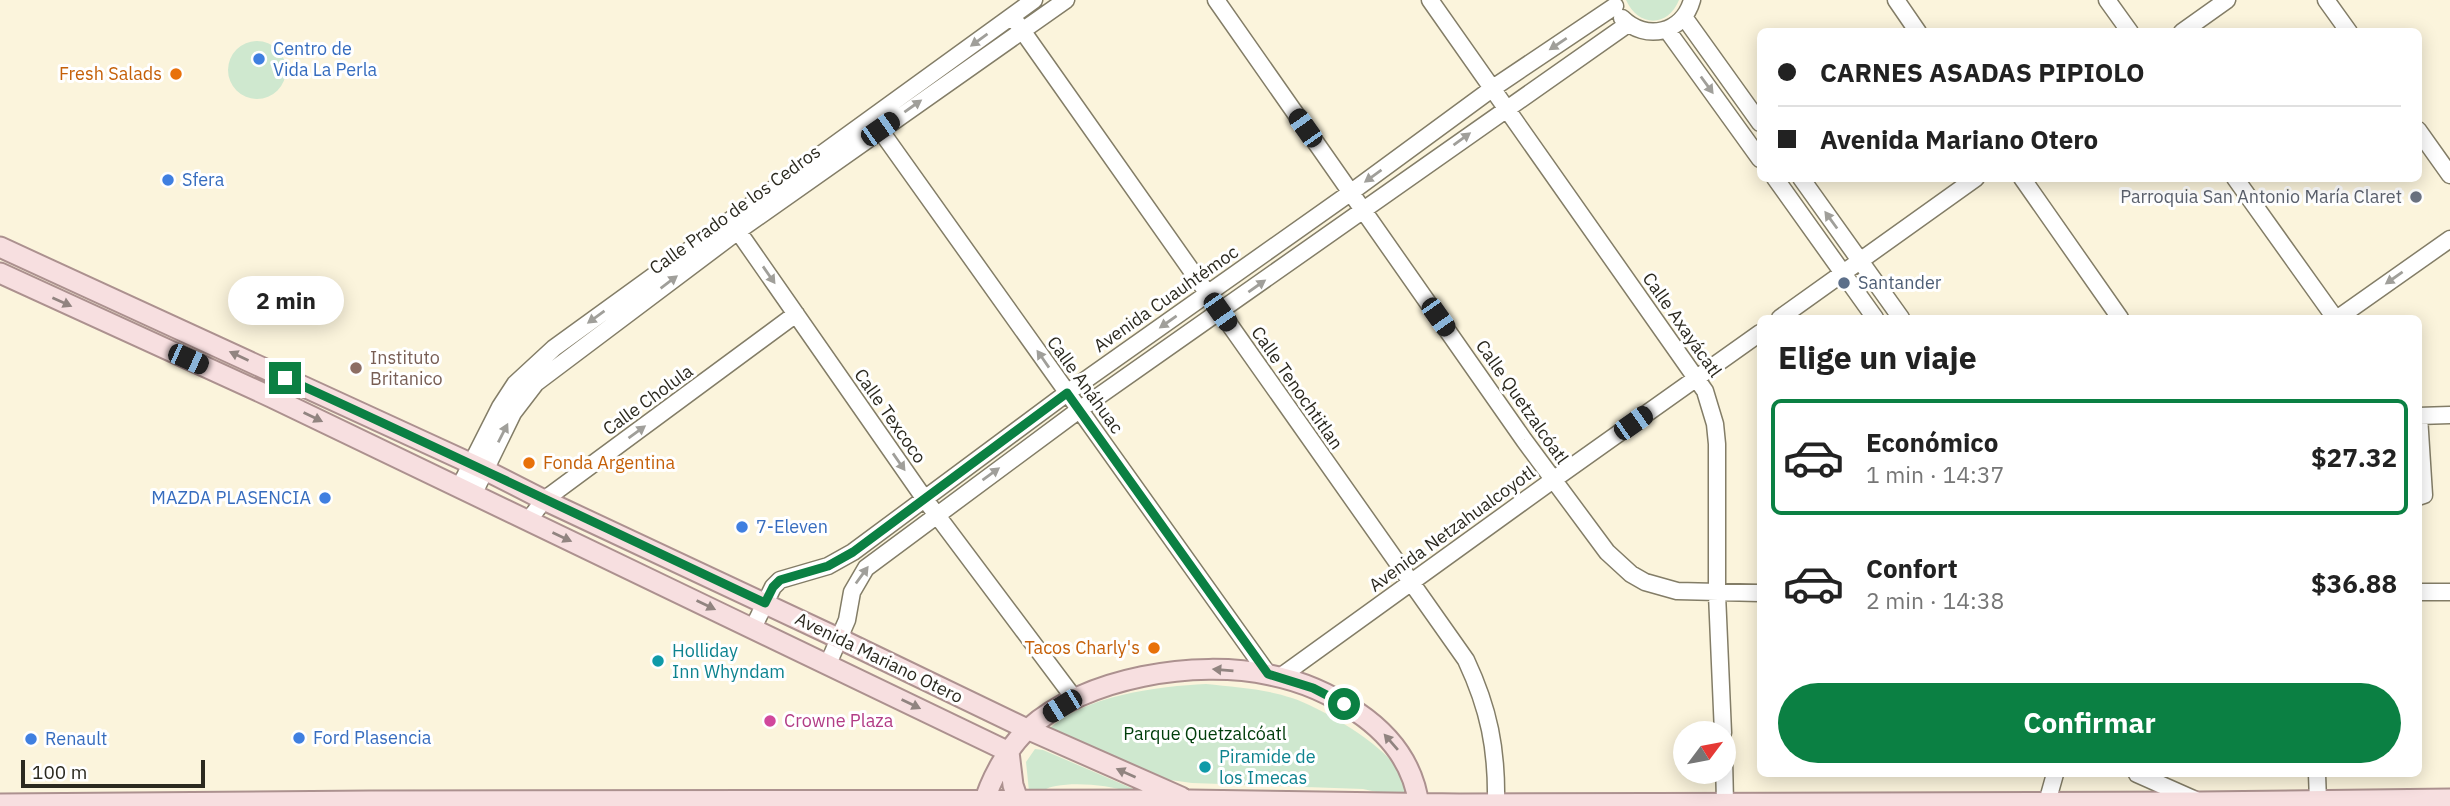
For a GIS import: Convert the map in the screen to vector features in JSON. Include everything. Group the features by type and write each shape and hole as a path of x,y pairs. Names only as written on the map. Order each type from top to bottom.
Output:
{"main road":[{"name":"Avenida Mariano Otero","path":"0,247 478,467 1027,729 1189,800"},
{"name":"Avenida Mariano Otero","path":"0,273 271,397 1009,752"},
{"path":"984,803 1009,752 1027,729 1074,698 1119,682 1210,669 1274,676 1313,688 1344,704 1371,722 1392,741 1415,782 1419,805"},
{"path":"1009,752 1019,804"},
{"path":"0,804 371,801 1019,804 1189,800 1419,805 2046,804 2450,799"},
{"path":"371,801 396,806"}],"street":[{"name":"Calle Prado de los Cedros","path":"466,491 478,467 513,413 536,383 734,225 875,123 1034,0"},
{"name":"Calle Prado de los Cedros","path":"875,123 1066,0"},
{"name":"Calle Quetzalcóatl","path":"1216,0 1552,480 1607,552 1631,574 1645,582 1677,591 1757,593"},
{"name":"Calle Axayácatl","path":"1430,0 1697,378 1711,407 1717,444 1717,594 1722,721"},
{"path":"1614,3 1628,24 1651,32 1667,30 1684,17 1692,0"},
{"path":"1896,0 1915,28"},
{"path":"2107,0 2127,28"},
{"path":"2188,28 2227,0"},
{"path":"2326,0 2345,28"},
{"name":"Avenida Cuauhtémoc","path":"753,628 773,587 780,580 841,559 1067,393 1614,3"},
{"name":"Calle Tenochtitlan","path":"1012,16 1465,660 1476,683 1492,731 1496,803"},
{"path":"1684,17 1757,118"},
{"path":"828,664 847,620 852,592 866,568 1079,410 1628,24"},
{"path":"1667,30 1757,155"},
{"name":"Calle Anáhuac","path":"875,123 1079,410 1274,676"},
{"path":"2422,136 2450,175"},
{"path":"1778,182 1873,315"},
{"path":"1804,182 1899,315"},
{"path":"1784,315 1970,182"},
{"path":"2025,182 2118,315"},
{"path":"2238,182 2335,315"},
{"name":"Calle Texcoco","path":"734,225 924,498 1074,698"},
{"path":"2341,315 2450,239"},
{"name":"Calle Cholula","path":"528,521 544,500 796,314"},
{"name":"Avenida Netzahualcoyotl","path":"1274,676 1303,660 1757,334"},
{"path":"2422,416 2450,415"},
{"path":"2422,463 2422,496"},
{"path":"2422,592 2450,592"},
{"path":"1303,660 1305,677 1313,688"},
{"path":"2046,804 2055,777"},
{"path":"2144,777 2200,802"},
{"path":"2317,777 2318,801"},
{"path":"1725,784 1725,803"}],"green space":[{"path":"1626,0 1679,0 1668,16 1653,21 1638,15"},
{"path":"251,41 263,41 278,49 286,64 286,76 278,91 263,99 251,99 236,91 228,76 228,64 236,49"},
{"name":"Parque Quetzalcóatl","path":"1206,684 1282,695 1337,719 1369,741 1395,765 1403,779 1404,798 1363,789 1192,783 1163,779 1048,730 1063,718 1101,701 1144,690"},
{"path":"1035,749 1136,790 1129,792 1103,786 1073,784 1038,792 1029,791 1026,762"}],"place":[{"name":"Centro de Vida La Perla","path":"259,59"},
{"name":"Fresh Salads","path":"176,74"},
{"name":"Sfera","path":"168,180"},
{"name":"Parroquia San Antonio María Claret","path":"2416,197"},
{"name":"Santander","path":"1844,283"},
{"name":"Instituto Britanico","path":"356,368"},
{"name":"Fonda Argentina","path":"529,463"},
{"name":"MAZDA PLASENCIA","path":"325,498"},
{"name":"7-Eleven","path":"742,527"},
{"name":"Tacos Charly's","path":"1154,648"},
{"name":"Holliday Inn Whyndam","path":"658,661"},
{"name":"Crowne Plaza","path":"770,721"},
{"name":"Ford Plasencia","path":"299,738"},
{"name":"Renault","path":"31,739"},
{"name":"Piramide de los Imecas","path":"1205,767"}],"route":[{"path":"285,378 765,603 780,580 828,566 853,552 1067,393 1268,674 1313,688 1344,704"}]}
